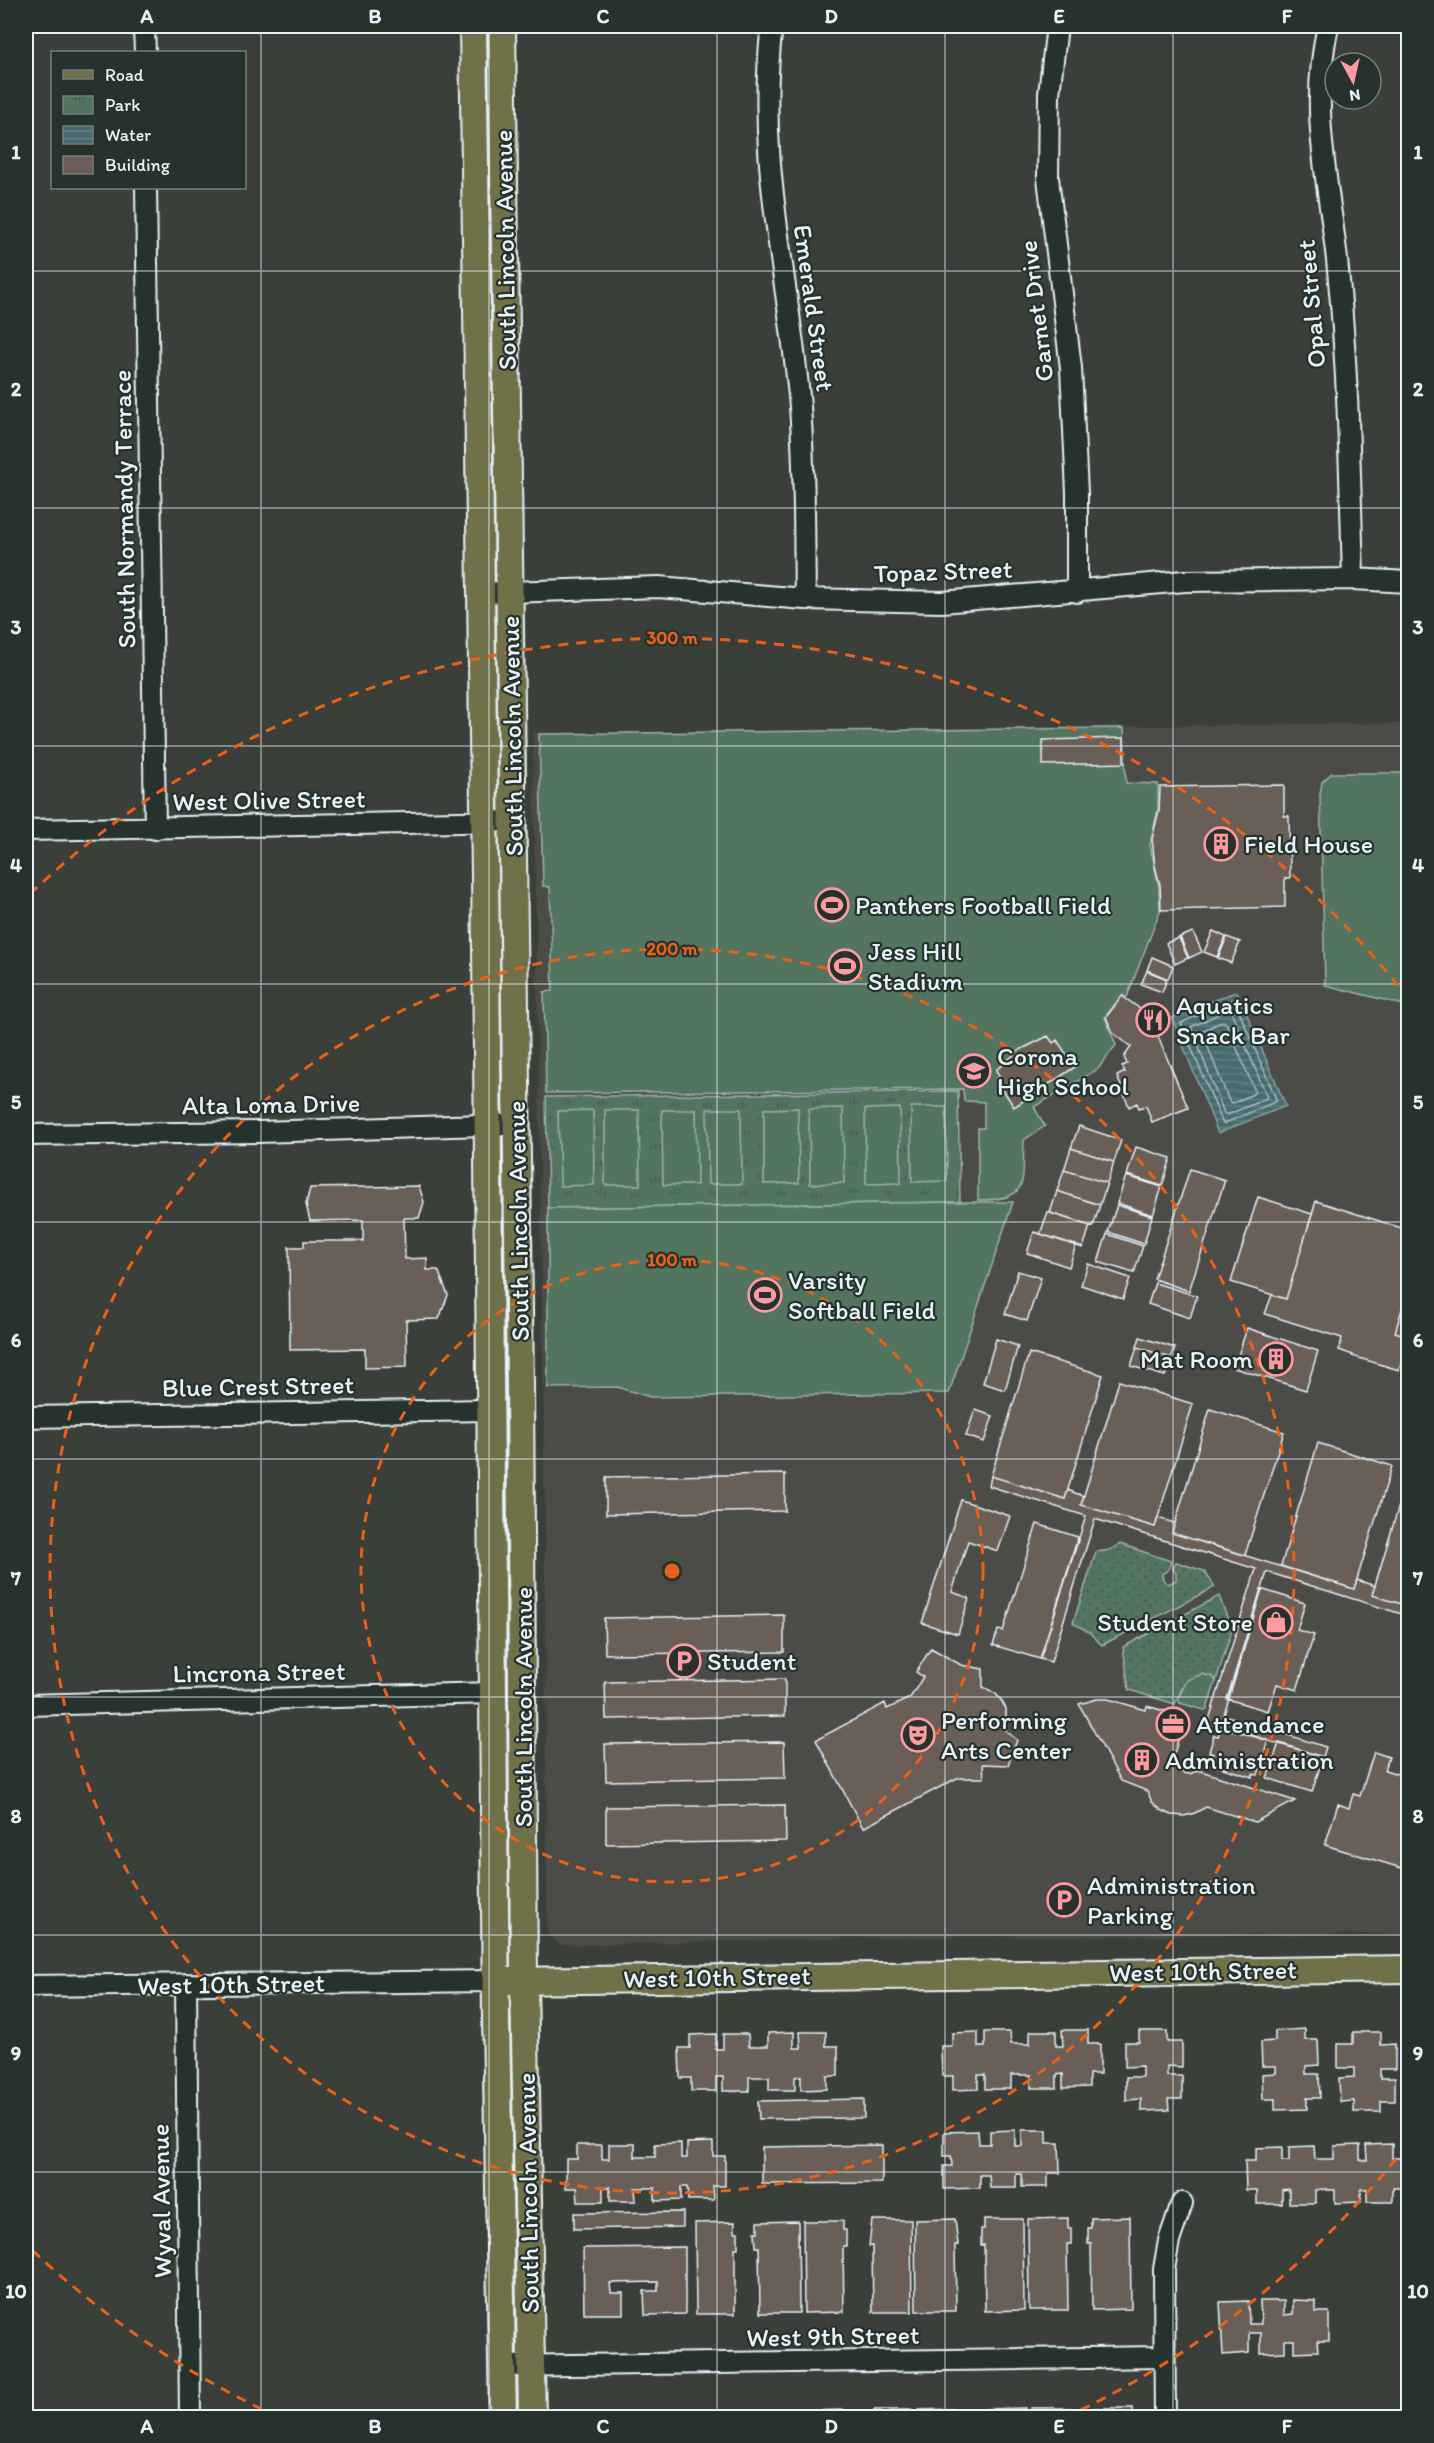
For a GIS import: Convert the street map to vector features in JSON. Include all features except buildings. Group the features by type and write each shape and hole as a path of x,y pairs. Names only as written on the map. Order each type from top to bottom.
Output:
{"main road":[{"name":"South Lincoln Avenue","path":"473,26 503,2418"},
{"name":"South Lincoln Avenue","path":"502,26 524,1735 524,1980 532,2418"},
{"name":"West 10th Street","path":"496,1981 1408,1969"}],"street":[{"path":"144,26 145,51"},
{"name":"Emerald Street","path":"772,26 768,73 769,172 800,406 804,476 805,598"},
{"name":"Garnet Drive","path":"1057,26 1049,94 1048,178 1071,368 1077,482 1077,592"},
{"name":"Opal Street","path":"1328,26 1321,59 1321,141 1338,271 1349,440 1353,579"},
{"name":"South Normandy Terrace","path":"147,189 155,829"},
{"name":"Topaz Street","path":"480,593 658,587 805,598 942,602 1185,581 1353,579 1408,582"},
{"name":"West Olive Street","path":"26,830 513,821"},
{"name":"Alta Loma Drive","path":"26,1135 258,1132 517,1124"},
{"name":"Blue Crest Street","path":"26,1417 491,1410"},
{"name":"Lincrona Street","path":"26,1705 494,1693"},
{"name":"West 10th Street","path":"26,1986 496,1981"},
{"name":"Wyval Avenue","path":"186,1984 190,2418"},
{"path":"1165,2418 1164,2268 1182,2202"},
{"name":"West 9th Street","path":"502,2366 1165,2357"}],"shaded area":[{"name":"Corona High School","path":"1408,723 1408,1934 907,1937 560,1945 547,1933 544,1410 533,733"}],"green space":[{"name":"Jess Hill Stadium","path":"1124,728 1126,783 1158,784 1158,809 1150,845 1159,887 1160,911 1127,997 1122,995 1105,1017 1116,1045 1098,1069 1034,1107 1045,1126 1024,1140 1023,1178 1015,1193 1007,1197 978,1200 978,1128 984,1128 984,1102 964,1101 963,1089 546,1093 544,992 553,991 550,887 543,886 539,734"},
{"path":"1332,773 1408,773 1408,1006 1325,985 1320,795 1322,782"},
{"path":"958,1091 960,1202 548,1208 546,1097"},
{"path":"911,1107 946,1107 947,1181 912,1182"},
{"path":"798,1108 799,1183 764,1184 764,1109"},
{"path":"843,1108 844,1183 810,1184 809,1109"},
{"path":"900,1108 901,1183 866,1184 865,1109"},
{"path":"707,1109 741,1109 742,1184 708,1184"},
{"path":"593,1110 594,1185 560,1186 558,1111"},
{"path":"605,1110 639,1110 640,1185 605,1185"},
{"path":"662,1110 696,1110 697,1185 663,1185"},
{"name":"Varsity Softball Field","path":"1013,1202 949,1393 650,1397 617,1387 548,1388 548,1208"},
{"path":"1120,1544 1171,1561 1169,1569 1162,1574 1163,1580 1168,1584 1176,1580 1173,1569 1176,1562 1204,1571 1215,1587 1102,1645 1089,1632 1073,1623 1096,1552 1110,1550"},
{"path":"1219,1596 1232,1630 1216,1681 1213,1677 1184,1684 1175,1704 1129,1690 1123,1647"},
{"path":"1202,1674 1213,1677 1216,1681 1207,1709 1180,1703 1178,1699 1187,1680"}],"water":[{"path":"1237,991 1286,1106 1218,1133 1172,1018"}],"place":[{"name":"Field House","path":"1221,844"},
{"name":"Panthers Football Field","path":"832,905"},
{"name":"Jess Hill Stadium","path":"845,966"},
{"name":"Aquatics Snack Bar","path":"1153,1020"},
{"name":"Corona High School","path":"974,1071"},
{"name":"Varsity Softball Field","path":"765,1295"},
{"name":"Mat Room","path":"1276,1359"},
{"name":"Student Store","path":"1276,1622"},
{"name":"Student","path":"684,1661"},
{"name":"Attendance","path":"1173,1724"},
{"name":"Performing Arts Center","path":"918,1735"},
{"name":"Administration","path":"1142,1760"},
{"name":"Administration Parking","path":"1064,1900"}]}
